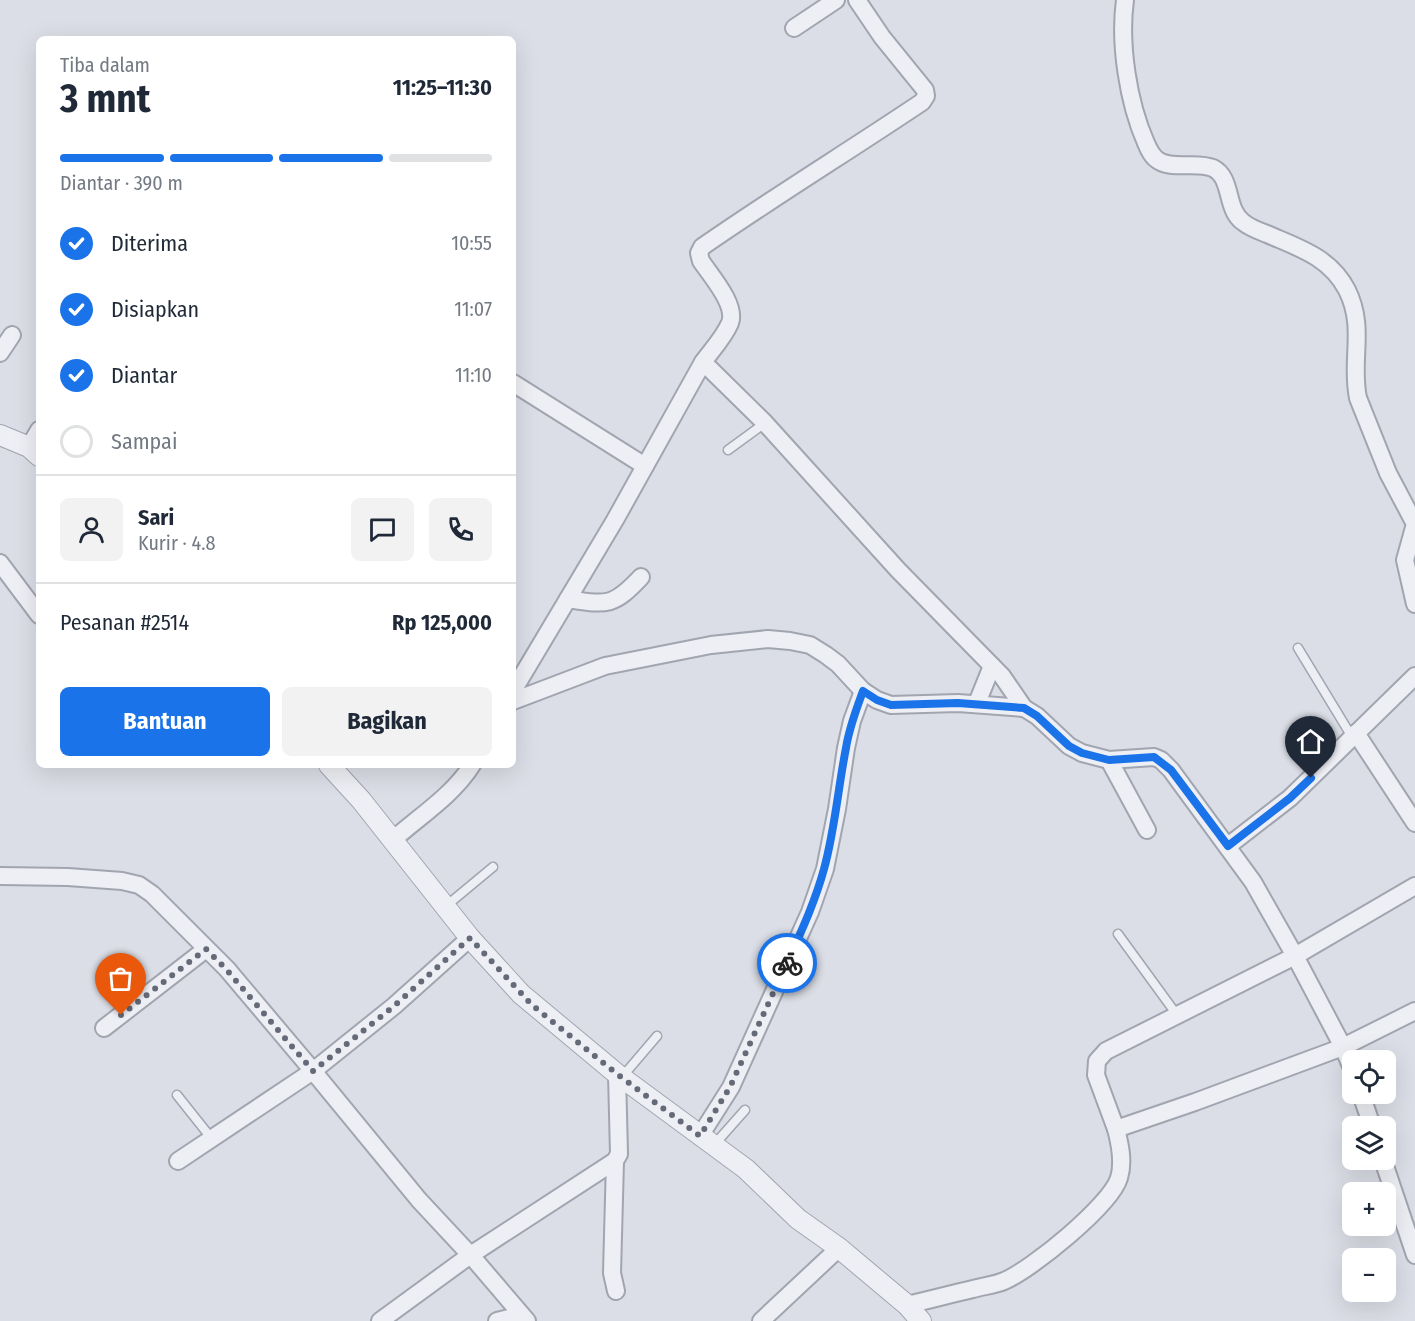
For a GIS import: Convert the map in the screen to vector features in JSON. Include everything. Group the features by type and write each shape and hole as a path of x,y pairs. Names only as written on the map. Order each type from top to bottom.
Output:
{"street":[{"path":"794,28 836,0"},
{"path":"516,686 703,362 729,324 732,315 730,305 701,261 699,253 702,247 780,192 849,151 922,102 926,96 925,90 882,37 857,0"},
{"path":"1125,0 1123,17 1129,89 1136,121 1156,160 1164,164 1214,169 1226,185 1236,217 1250,227 1318,256 1328,265 1347,291 1356,315 1359,337 1355,385 1358,398 1388,473 1414,524 1405,560 1415,604"},
{"path":"0,353 12,335"},
{"path":"703,362 765,423 898,570 1002,676 1024,708 1037,716 1069,746 1082,753 1109,760 1154,757 1161,760 1171,770 1253,882 1344,1050"},
{"path":"516,385 645,466"},
{"path":"0,435 36,444"},
{"path":"0,563 36,611"},
{"path":"568,599 600,604 613,602 626,593 641,577"},
{"path":"516,700 605,666 711,645 768,639 810,645 838,664 863,691 891,705 977,703 1024,708"},
{"path":"977,703 992,666"},
{"path":"1228,846 1290,798 1415,676"},
{"path":"707,1141 810,912 825,869 846,748 852,721 863,691"},
{"path":"1354,735 1415,823"},
{"path":"1109,760 1148,830"},
{"path":"332,768 394,839 470,938 520,994 620,1076 746,1169 798,1219 839,1248 906,1305 921,1321"},
{"path":"394,839 464,778 470,768"},
{"path":"0,876 122,881 139,885 152,894 226,969 419,1200 524,1318"},
{"path":"906,1305 1005,1281 1070,1234 1115,1189 1120,1176 1121,1160 1116,1129 1096,1075 1098,1060 1106,1051 1295,956 1415,886"},
{"path":"178,1161 313,1071 394,1006 470,938"},
{"path":"104,1028 206,949"},
{"path":"1116,1129 1343,1047 1415,1011"},
{"path":"380,1321 469,1256 615,1161 619,1154 620,1076"},
{"path":"615,1161 612,1273 616,1291"},
{"path":"1386,1170 1415,1256"},
{"path":"761,1321 839,1248"},
{"path":"497,1321 524,1318"}],"lane":[{"path":"728,450 765,423"},
{"path":"1298,648 1354,735"},
{"path":"446,907 493,867"},
{"path":"1118,934 1177,1015"},
{"path":"620,1076 657,1036"},
{"path":"177,1095 212,1139"},
{"path":"707,1141 745,1110"}],"way so far":[{"path":"121,1015 206,949 226,969 313,1071 394,1006 470,938 532,1005 617,1074 700,1136 730,1087 766,1013 787,963"}],"route":[{"path":"787,963 810,912 825,869 846,748 852,721 863,691 891,705 958,703 1010,705 1024,708 1037,716 1069,746 1082,753 1109,760 1154,757 1161,760 1171,770 1228,846 1290,798 1311,778"}]}
